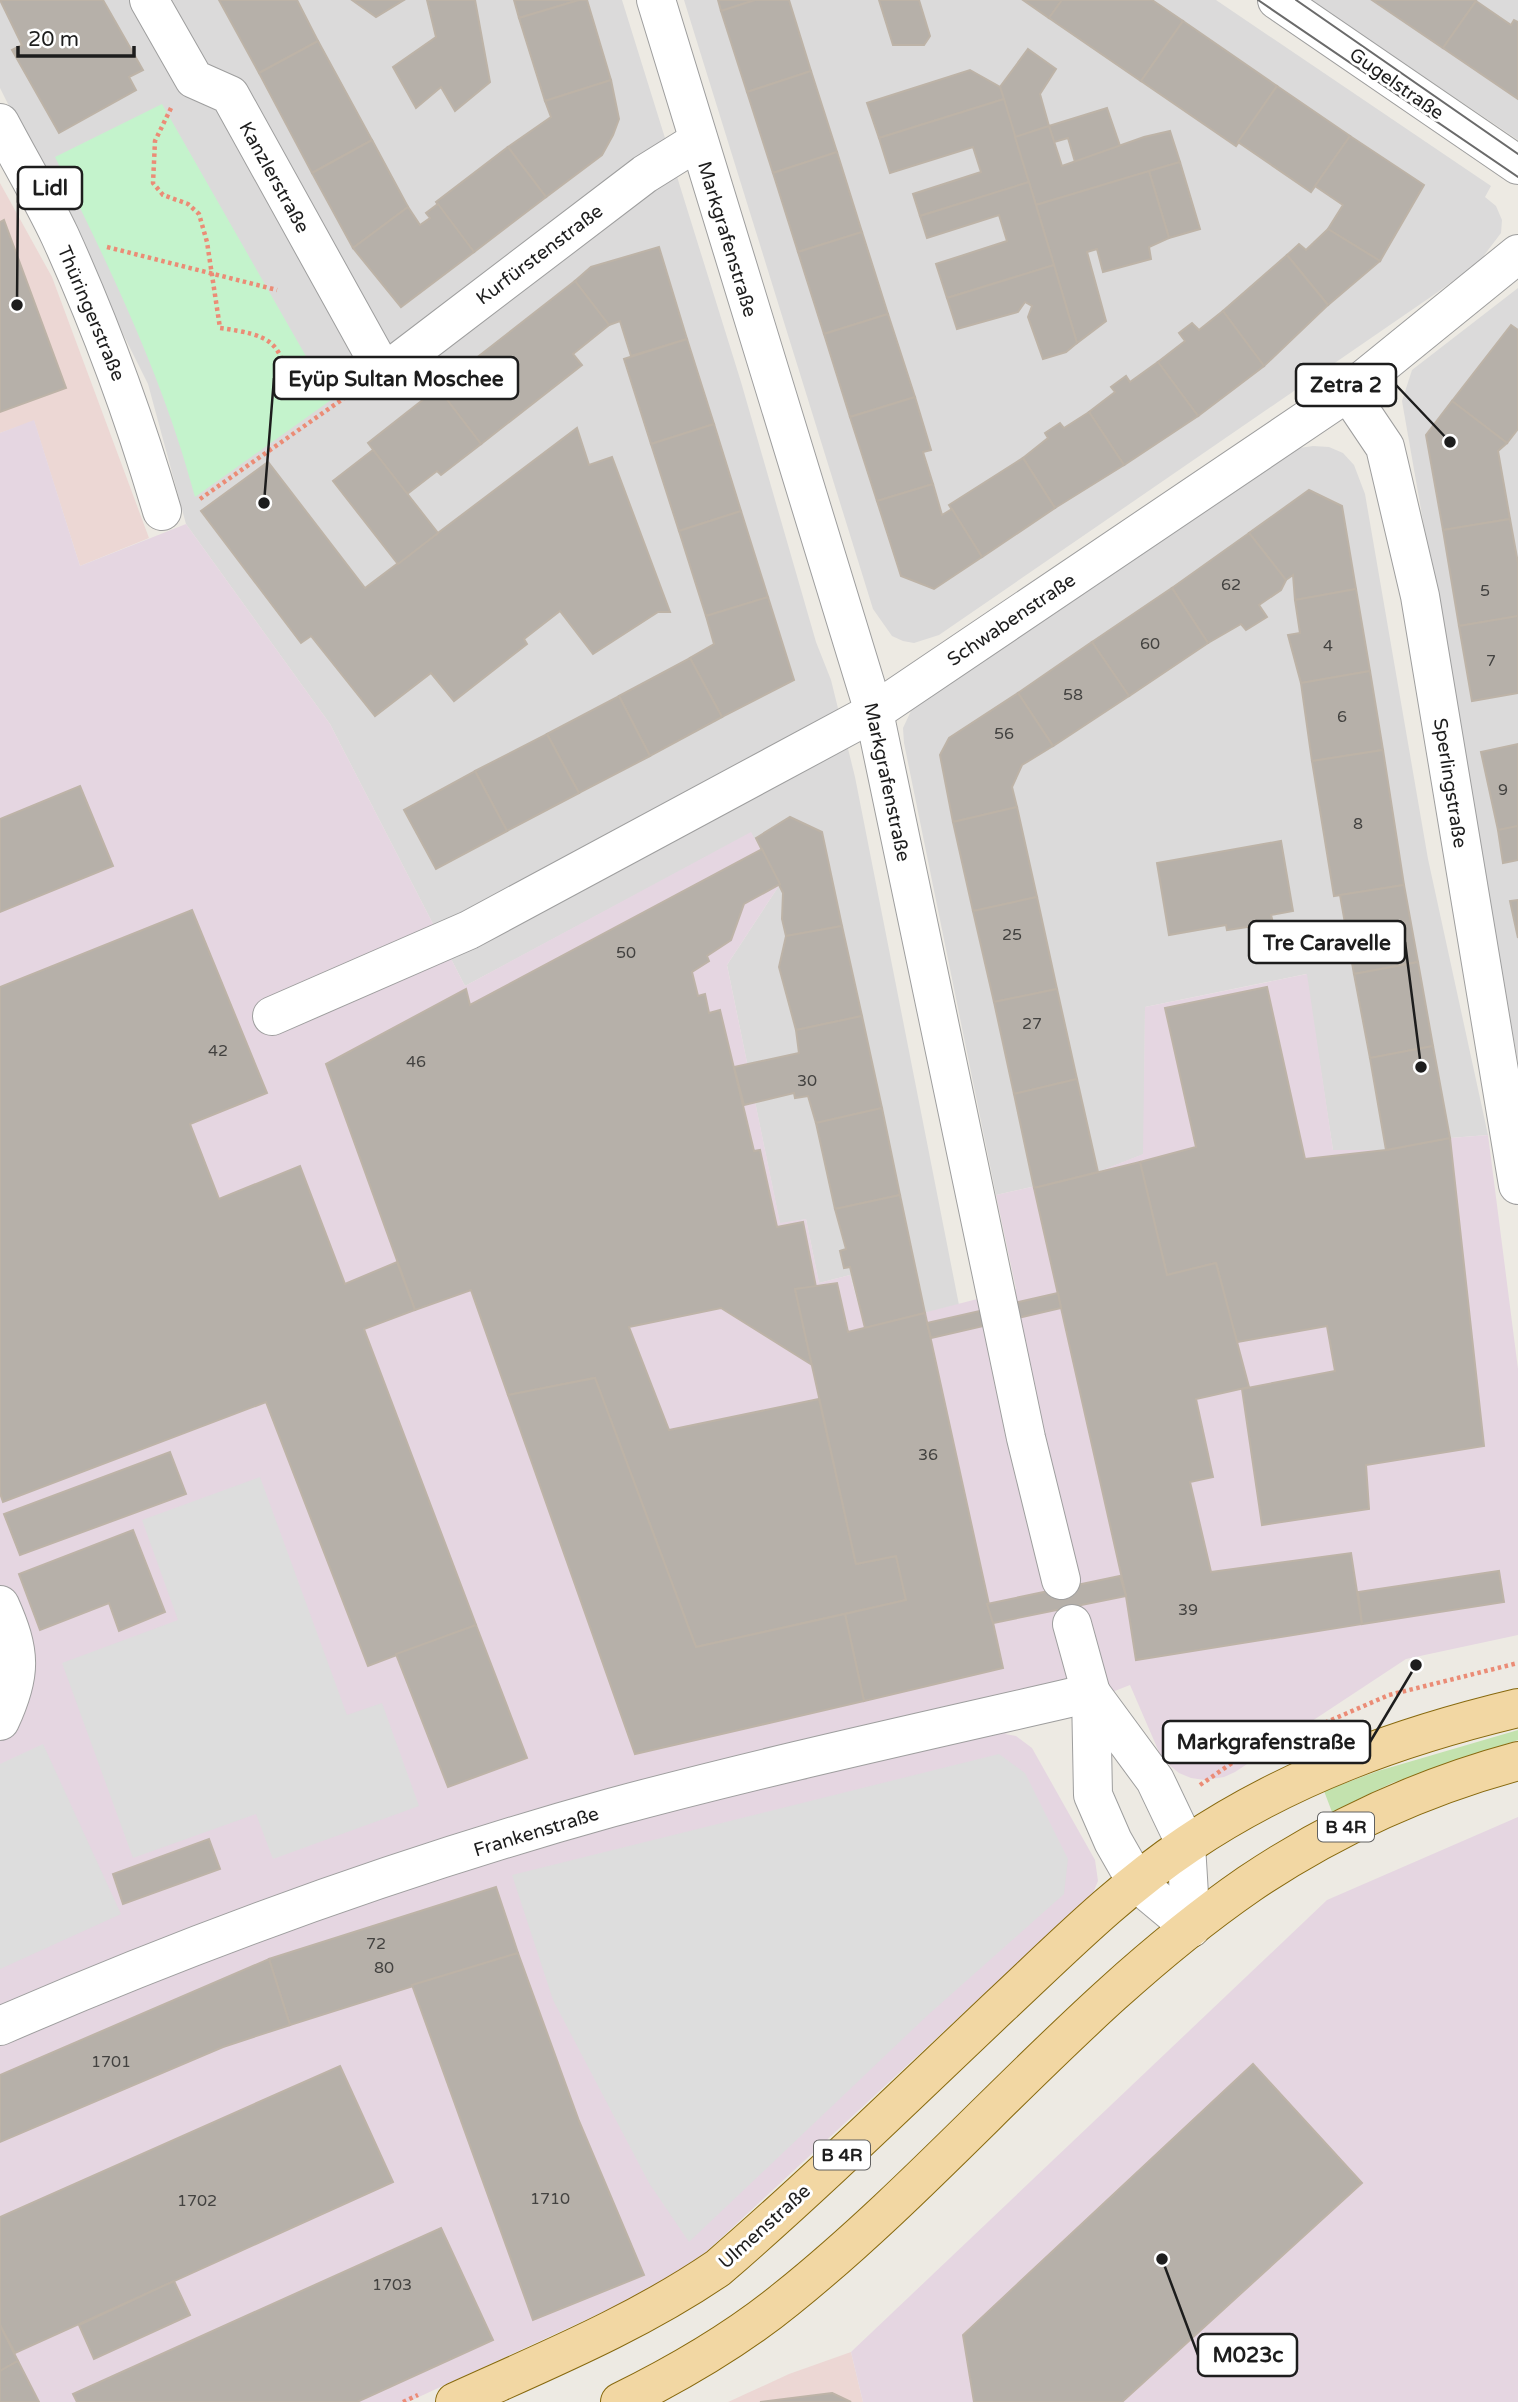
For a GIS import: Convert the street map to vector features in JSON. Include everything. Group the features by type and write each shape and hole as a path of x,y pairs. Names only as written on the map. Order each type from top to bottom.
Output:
{"main road":[{"name":"B 4R","path":"1186,1845 1252,1805 1352,1758 1455,1723 1518,1708"},
{"name":"B 4R","path":"620,2402 696,2359 785,2301 850,2244 1108,2000 1191,1928 1269,1872 1350,1825 1405,1798 1518,1761"},
{"name":"Ulmenstraße","path":"441,2396 595,2339 676,2297 718,2268 1080,1931 1186,1845"}],"street":[{"path":"149,0 194,79"},
{"name":"Markgrafenstraße","path":"656,0 874,712 1026,1438 1060,1580"},
{"name":"Gugelstraße","path":"1277,0 1518,165"},
{"name":"Kanzlerstraße","path":"194,79 230,95 384,373"},
{"name":"Thüringerstraße","path":"0,123 59,234 131,407 162,511"},
{"name":"Kurfürstenstraße","path":"384,373 645,174 698,141"},
{"name":"Schwabenstraße","path":"271,1016 469,930 874,712 1348,392 1518,254"},
{"name":"Sperlingstraße","path":"1348,392 1385,447 1420,596 1518,1183"},
{"path":"0,1605 19,1655 15,1690 0,1721"},
{"path":"1072,1624 1091,1693 1093,1795 1119,1853 1138,1883 1191,1928"},
{"path":"1091,1693 1155,1780 1186,1845 1191,1928"},
{"name":"Frankenstraße","path":"0,2026 100,1983 340,1892 585,1816 1091,1693"}],"path":[{"path":"194,79 167,112 163,129 155,141 153,183 163,195 188,204 199,214 213,276 220,328 262,337 278,351 286,365 287,394 332,390 342,399"},
{"path":"59,234 213,276 276,290"},
{"path":"162,511 186,509 342,399 384,373"},
{"path":"403,2402 441,2396"}],"shaded area":[{"path":"0,0 622,0 741,382 816,642 831,680 855,777 959,1305 865,1328 850,1275 819,1283 806,1219 780,1224 727,965 780,884 751,833 465,986 330,724 186,524 148,384 0,88"},
{"path":"684,0 1216,0 1491,186 1485,197 1496,206 1502,220 1501,233 1479,262 1435,294 939,635 914,643 903,641 892,636 873,609"},
{"path":"1310,0 1518,0 1518,140"},
{"path":"0,183 52,277 149,538 80,566 34,421 0,433"},
{"path":"1518,288 1518,1063 1402,401 1412,370"},
{"path":"34,420 80,566 186,524 330,724 465,986 751,832 780,884 727,965 780,1223 806,1219 819,1283 850,1275 865,1328 1016,1289 996,1195 1098,1172 1143,1154 1145,1007 1307,974 1333,1150 1386,1150 1450,1138 1488,1135 1518,1369 1518,1635 1406,1659 1224,1777 1205,1780 1191,1778 1179,1773 1162,1759 1130,1685 1005,1734 1016,1736 1032,1748 1095,1860 1098,1881 1093,1893 705,2253 646,2292 408,2402 0,2402 0,433"},
{"path":"1329,447 1343,453 1354,465 1365,494 1428,859 1488,1135 1450,1138 1386,1150 1333,1150 1306,974 1145,1007 1144,1154 1098,1172 996,1195 903,728 911,711 923,701 1299,448"},
{"path":"260,1477 347,1715 382,1703 419,1806 273,1859 256,1814 133,1858 62,1663 178,1620 142,1520"},
{"path":"43,1744 121,1914 0,1969 0,1764"},
{"path":"999,1754 1025,1773 1068,1859 1064,1894 929,2014 689,2242 649,2183 553,2000 512,1875"},
{"path":"1518,1817 1518,2402 863,2402 851,2352 1327,1900"},
{"path":"851,2352 863,2402 728,2402 789,2374"}],"green space":[{"path":"162,104 331,400 195,497 167,409 134,324 55,157"},
{"path":"1518,1730 1518,1740 1392,1783 1332,1812 1324,1791 1378,1771"}],"building":[{"path":"0,0 103,0 143,70 129,77 136,90 59,133 12,50 22,45"},
{"path":"219,0 297,0 318,41 259,73"},
{"path":"352,0 404,0 376,17"},
{"path":"427,0 475,0 490,82 455,111 441,87 416,108 393,67 436,37"},
{"path":"514,0 579,0 519,18"},
{"path":"587,0 611,80 545,101 519,18"},
{"path":"718,0 755,0 721,11"},
{"path":"755,0 789,0 811,71 747,92 721,11"},
{"path":"879,0 919,0 930,36 924,45 893,45"},
{"path":"1023,0 1062,0 1049,18"},
{"path":"1062,0 1152,0 1183,21 1141,81 1049,18"},
{"path":"1372,0 1474,0 1476,1 1443,48"},
{"path":"1476,1 1511,25 1514,20 1518,22 1518,99 1443,48"},
{"path":"1183,21 1277,86 1236,146 1141,81"},
{"path":"318,41 372,140 312,173 259,73"},
{"path":"1028,49 1056,69 1040,94 1049,126 1015,137 1000,87"},
{"path":"970,70 1000,87 1004,99 879,138 867,103"},
{"path":"811,71 837,152 773,173 747,92"},
{"path":"611,80 619,119 602,155 546,197 508,147 551,117 545,101"},
{"path":"1277,86 1350,136 1311,192 1238,142"},
{"path":"1004,99 1029,182 920,216 913,194 981,172 973,147 890,173 879,138"},
{"path":"1107,108 1120,146 1075,162 1068,138 1054,142 1049,126"},
{"path":"1049,126 1062,166 1144,137 1170,131 1180,162 1036,205 1015,137"},
{"path":"1350,136 1424,185 1380,261 1328,229 1343,205 1315,186"},
{"path":"372,140 408,207 353,248 312,173"},
{"path":"508,147 546,197 474,252 436,202"},
{"path":"837,152 862,232 798,252 773,173"},
{"path":"1180,162 1200,229 1169,238 1149,171"},
{"path":"1149,171 1169,238 1149,247 1151,259 1103,272 1097,249 1087,252 1106,321 1077,343 1036,205"},
{"path":"1029,182 1054,265 947,298 936,264 1007,241 999,215 927,238 920,216"},
{"path":"438,204 474,252 401,307 353,248 408,207 420,225 430,218 426,213"},
{"path":"4,220 66,388 0,412 0,222"},
{"path":"1328,229 1380,261 1328,305 1287,255 1299,244 1306,250"},
{"path":"862,232 888,314 824,334 798,252"},
{"path":"659,247 687,339 631,356 620,321 609,325 575,281 591,267"},
{"path":"1287,255 1328,305 1264,366 1223,311"},
{"path":"1054,265 1077,343 1066,352 1043,359 1028,317 1032,306 1025,302 1018,312 957,329 947,298"},
{"path":"575,281 609,325 573,354 582,365 481,444 438,388"},
{"path":"1223,311 1264,366 1198,416 1158,362 1185,341 1179,333 1192,323 1199,330"},
{"path":"888,314 915,397 850,417 824,334"},
{"path":"1511,325 1518,330 1518,429 1507,443 1452,401"},
{"path":"687,339 714,424 651,444 624,359"},
{"path":"1158,362 1198,416 1124,465 1089,412 1115,392 1111,387 1126,376 1130,382"},
{"path":"438,388 481,444 441,475 437,471 407,494 368,443"},
{"path":"915,397 931,450 923,452 933,484 877,501 850,417"},
{"path":"1452,401 1507,443 1498,451 1510,519 1443,530 1426,435"},
{"path":"1089,412 1124,465 1055,508 1023,458 1048,438 1045,433 1060,423 1064,428"},
{"path":"714,424 741,511 679,531 651,444"},
{"path":"577,428 589,465 612,457 670,612 658,612 593,654 560,611 524,639 527,644 454,701 431,673 375,716 311,636 301,643 201,511 268,462 365,588"},
{"path":"373,450 438,533 398,564 333,481"},
{"path":"1023,458 1055,508 982,557 949,505"},
{"path":"933,484 942,515 952,509 982,557 934,589 901,576 877,501"},
{"path":"1309,490 1342,506 1356,589 1295,600 1293,575 1286,580 1249,533"},
{"path":"741,511 768,597 706,616 679,531"},
{"path":"1510,519 1518,563 1518,616 1459,626 1443,530"},
{"path":"1249,533 1286,580 1281,590 1259,605 1267,617 1246,630 1241,624 1208,643 1172,588"},
{"path":"1172,588 1208,643 1129,696 1092,642"},
{"path":"1356,589 1370,671 1301,683 1288,635 1300,633 1295,600"},
{"path":"768,597 794,680 722,717 690,658 714,644 706,616"},
{"path":"1518,616 1518,693 1472,701 1459,626"},
{"path":"1092,642 1129,696 1053,746 1018,693"},
{"path":"690,658 722,717 650,756 619,696"},
{"path":"1370,671 1383,750 1312,761 1301,683"},
{"path":"1018,693 1053,746 1022,765 1012,787 1017,807 953,822 940,755 949,738"},
{"path":"619,696 650,756 579,793 547,734"},
{"path":"547,734 579,793 507,831 475,771"},
{"path":"1518,744 1518,826 1498,830 1481,752"},
{"path":"1383,750 1404,885 1334,896 1312,761"},
{"path":"475,771 507,831 436,869 404,810"},
{"path":"80,786 113,866 0,912 0,819"},
{"path":"1017,807 1037,897 973,911 953,822"},
{"path":"790,817 822,832 842,926 786,936 782,919 783,893 756,838"},
{"path":"1518,826 1518,860 1503,863 1498,830"},
{"path":"1281,841 1293,911 1271,915 1273,923 1227,930 1226,925 1169,935 1157,863"},
{"path":"762,849 780,884 744,904 731,940 707,956 709,961 692,972 698,996 705,994 709,1013 720,1010 754,1151 760,1150 777,1227 803,1222 816,1287 795,1289 812,1365 721,1308 629,1327 669,1430 819,1399 856,1564 896,1556 906,1600 696,1647 595,1378 508,1395 471,1290 415,1310 326,1064 466,989 470,1005"},
{"path":"1404,885 1418,962 1354,974 1340,895"},
{"path":"1037,897 1057,989 994,1002 973,911"},
{"path":"1518,900 1518,938 1510,901"},
{"path":"192,910 267,1093 190,1124 219,1199 300,1166 345,1284 397,1262 415,1310 364,1329 476,1625 368,1666 266,1402 3,1502 0,1493 0,987"},
{"path":"842,926 862,1016 796,1030 779,967 786,936"},
{"path":"1418,962 1433,1046 1370,1058 1354,974"},
{"path":"1267,987 1305,1159 1386,1150 1450,1138 1484,1446 1366,1465 1369,1509 1262,1525 1242,1389 1335,1371 1327,1326 1237,1342 1216,1263 1167,1275 1140,1162 1196,1147 1165,1008"},
{"path":"1057,989 1077,1079 1014,1094 994,1002"},
{"path":"862,1016 882,1108 816,1123 808,1096 795,1098 794,1093 744,1105 734,1067 799,1053 796,1030"},
{"path":"1433,1046 1450,1138 1386,1150 1370,1058"},
{"path":"1077,1079 1098,1172 1034,1188 1014,1094"},
{"path":"882,1108 900,1195 835,1209 816,1123"},
{"path":"1140,1162 1167,1275 1216,1263 1249,1387 1196,1399 1213,1477 1190,1482 1211,1572 1351,1553 1362,1624 1136,1660 1126,1596 1034,1188"},
{"path":"900,1195 925,1313 865,1328 850,1267 844,1268 840,1251 846,1249 835,1209"},
{"path":"837,1283 848,1332 925,1313 1003,1668 864,1701 845,1614 906,1600 896,1556 856,1564 795,1289"},
{"path":"1058,1293 1061,1308 931,1338 927,1323"},
{"path":"595,1378 696,1647 845,1614 864,1701 635,1754 508,1395"},
{"path":"170,1452 186,1494 20,1555 4,1514"},
{"path":"133,1530 165,1612 119,1631 109,1603 40,1630 19,1574"},
{"path":"1499,1571 1504,1602 1362,1624 1358,1592"},
{"path":"1120,1576 1126,1596 993,1623 987,1604"},
{"path":"476,1625 527,1758 448,1787 396,1654"},
{"path":"209,1839 220,1869 123,1904 113,1874"},
{"path":"496,1887 518,1953 290,2025 269,1959"},
{"path":"518,1953 579,2121 644,2275 533,2320 412,1985"},
{"path":"269,1959 290,2025 223,2047 0,2142 0,2075"},
{"path":"1253,2064 1362,2183 1122,2402 974,2402 963,2335"},
{"path":"340,2066 393,2182 15,2353 0,2325 0,2217"},
{"path":"441,2228 493,2340 357,2402 77,2402 73,2394"},
{"path":"174,2281 190,2315 94,2359 79,2325"},
{"path":"0,2325 18,2361 0,2371"},
{"path":"18,2361 39,2402 0,2402 0,2371"},
{"path":"832,2393 851,2402 760,2402"}],"tram line":[{"path":"1258,0 1518,177"},
{"path":"1296,0 1518,154"}],"place":[{"name":"Lidl","path":"17,305"},
{"name":"Zetra 2","path":"1450,442"},
{"name":"Eyüp Sultan Moschee","path":"264,503"},
{"name":"Tre Caravelle","path":"1421,1067"},
{"name":"Markgrafenstraße","path":"1416,1665"},
{"name":"M023c","path":"1162,2259"}]}
